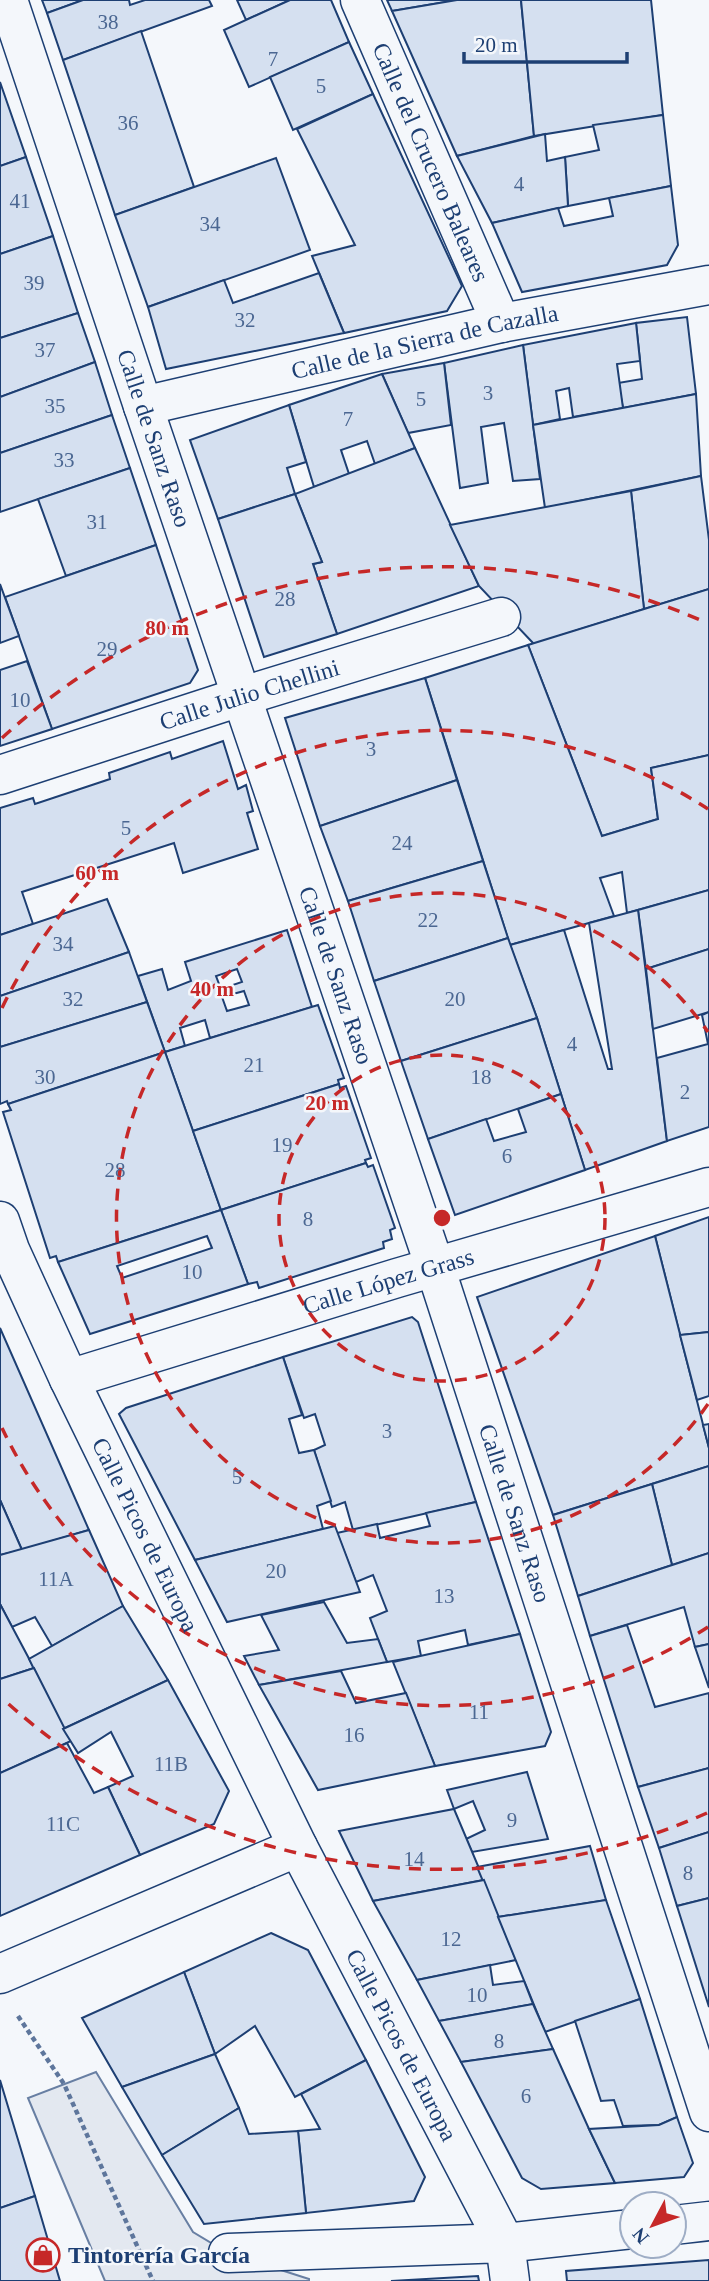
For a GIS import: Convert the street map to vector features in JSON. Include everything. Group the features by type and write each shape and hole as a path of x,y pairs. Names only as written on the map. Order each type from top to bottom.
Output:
{"street":[{"name":"Calle de Sanz Raso","path":"8,0 435,1267 709,2112"},
{"name":"Calle del Crucero Baleares","path":"360,0 501,323"},
{"name":"Calle de la Sierra de Cazalla","path":"143,406 501,323 709,285"},
{"name":"Calle Julio Chellini","path":"0,775 243,696 501,617"},
{"name":"Calle López Grass","path":"69,1379 435,1267 709,1187"},
{"name":"Calle Picos de Europa","path":"3,1242 298,1847 505,2243"},
{"path":"0,1975 298,1847"},
{"path":"688,2223 709,2221"},
{"path":"228,2253 505,2243 618,2231"},
{"path":"505,2243 510,2281"}],"path":[{"path":"36,2046 64,2084 153,2281"}],"shaded area":[{"path":"96,2072 193,2232 228,2253 309,2281 105,2281 28,2098"}],"building":[{"path":"42,0 83,0 47,13"},
{"path":"83,0 129,0 130,5 145,0 209,0 212,6 63,60 47,13"},
{"path":"237,0 290,0 246,20"},
{"path":"290,0 331,0 349,42 249,87 224,30"},
{"path":"387,0 457,0 392,11"},
{"path":"457,0 521,0 534,136 457,156 392,11"},
{"path":"521,0 651,0 663,115 534,136"},
{"path":"141,31 194,187 115,215 63,60"},
{"path":"349,42 373,94 293,130 270,77"},
{"path":"0,82 26,157 0,166"},
{"path":"373,94 462,286 447,311 344,333 312,256 355,245 297,129"},
{"path":"663,115 671,186 568,206 565,157 599,150 593,125"},
{"path":"545,134 547,161 565,157 568,206 492,223 457,156"},
{"path":"26,157 53,236 0,254 0,166"},
{"path":"276,158 310,250 148,307 115,215"},
{"path":"671,186 678,245 667,265 522,292 492,223 558,208 564,226 613,216 609,198"},
{"path":"53,236 78,313 0,338 0,254"},
{"path":"319,273 344,333 166,369 148,307 224,280 233,303"},
{"path":"78,313 95,362 0,397 0,338"},
{"path":"687,317 696,394 623,408 618,383 642,379 636,323"},
{"path":"636,323 640,361 617,364 623,408 573,417 569,388 556,391 560,419 533,425 523,345"},
{"path":"523,345 540,479 513,481 504,423 481,427 488,483 460,488 444,363"},
{"path":"95,362 112,415 0,453 0,397"},
{"path":"444,363 451,425 408,433 382,374"},
{"path":"382,374 415,448 375,464 367,441 341,450 349,474 314,487 289,405"},
{"path":"696,394 701,476 545,508 533,425"},
{"path":"289,405 306,462 287,468 295,494 218,519 190,440"},
{"path":"112,415 130,468 0,512 0,453"},
{"path":"415,448 479,586 337,634 313,564 322,562 295,494"},
{"path":"130,468 156,545 66,576 38,499"},
{"path":"701,476 709,540 709,589 644,609 631,491"},
{"path":"631,491 644,609 534,644 479,586 450,525"},
{"path":"295,494 322,562 313,564 337,634 264,657 218,519"},
{"path":"156,545 198,670 190,683 52,729 5,597"},
{"path":"0,584 19,636 0,643"},
{"path":"709,589 709,755 651,768 658,819 602,836 528,645"},
{"path":"528,645 602,836 658,819 651,768 709,755 709,890 627,913 622,872 600,878 614,916 510,945 425,678"},
{"path":"27,661 52,729 0,746 0,670"},
{"path":"425,678 457,780 320,826 285,718"},
{"path":"223,741 238,789 246,785 253,811 247,813 258,849 183,873 174,843 22,892 33,924 0,935 0,808 33,798 35,804 110,779 109,773 170,752 172,759"},
{"path":"457,780 483,861 348,901 320,826"},
{"path":"483,861 508,938 374,981 348,901"},
{"path":"709,890 709,949 646,969 638,910"},
{"path":"107,899 129,952 0,996 0,935"},
{"path":"638,910 667,1141 585,1170 537,1018 510,945 564,930 608,1069 612,1069 589,923"},
{"path":"287,930 312,1007 210,1038 205,1020 180,1028 185,1046 165,1052 138,976 162,969 168,990 191,981 185,962","holes":["237,969 242,982 221,989 216,976","244,991 249,1005 227,1011 222,997"]},
{"path":"508,938 537,1018 401,1061 374,981"},
{"path":"709,949 709,1012 653,1029 646,969"},
{"path":"129,952 147,1002 0,1047 0,996"},
{"path":"147,1002 165,1052 8,1104 7,1101 0,1104 0,1047"},
{"path":"318,1005 344,1078 338,1080 339,1084 193,1131 165,1052"},
{"path":"709,1012 709,1127 667,1141 657,1058 708,1044 702,1015"},
{"path":"537,1018 561,1094 428,1139 401,1061"},
{"path":"165,1052 221,1210 58,1262 56,1256 50,1258 3,1112 11,1110 8,1104"},
{"path":"339,1084 340,1088 346,1086 371,1158 365,1160 366,1163 221,1210 193,1131"},
{"path":"561,1094 585,1170 455,1215 428,1139 486,1119 494,1141 526,1132 518,1109"},
{"path":"366,1163 368,1167 373,1165 395,1228 390,1230 392,1239 383,1242 384,1248 259,1288 257,1282 248,1284 221,1210"},
{"path":"221,1210 248,1284 90,1334 58,1262","holes":["207,1236 212,1248 122,1278 117,1266"]},
{"path":"709,1217 709,1332 680,1335 655,1236"},
{"path":"655,1236 709,1448 709,1466 553,1515 477,1297"},
{"path":"412,1317 418,1322 476,1502 353,1530 345,1502 332,1507 314,1450 325,1445 315,1414 304,1418 283,1357"},
{"path":"0,1328 89,1530 22,1550 0,1500"},
{"path":"709,1332 709,1396 697,1400 680,1335"},
{"path":"283,1357 302,1415 289,1419 299,1453 314,1450 331,1501 317,1506 323,1529 195,1560 119,1414 126,1408"},
{"path":"709,1424 709,1448 703,1425"},
{"path":"709,1466 709,1553 672,1565 652,1484"},
{"path":"652,1484 672,1565 578,1596 553,1515"},
{"path":"0,1500 22,1550 0,1555"},
{"path":"476,1502 520,1634 468,1645 465,1630 418,1641 421,1656 387,1662 370,1618 387,1611 373,1575 356,1582 337,1533 377,1524 380,1538 430,1526 426,1513"},
{"path":"335,1526 360,1592 227,1622 195,1560"},
{"path":"89,1530 123,1606 52,1646 35,1617 12,1627 0,1604 0,1555"},
{"path":"709,1553 709,1644 695,1647 684,1607 590,1636 578,1596"},
{"path":"324,1602 347,1643 378,1639 387,1662 259,1685 244,1656 279,1650 261,1615"},
{"path":"0,1604 34,1668 0,1679"},
{"path":"123,1606 168,1680 63,1729 29,1659"},
{"path":"627,1625 655,1707 709,1693 709,1768 638,1787 590,1636"},
{"path":"520,1634 551,1732 545,1746 435,1766 393,1662"},
{"path":"709,1644 709,1688 695,1647"},
{"path":"34,1668 71,1741 0,1773 0,1679"},
{"path":"341,1671 356,1703 406,1693 435,1766 318,1790 259,1685"},
{"path":"168,1680 229,1791 214,1824 140,1855 108,1787 133,1776 111,1732 78,1753 63,1729"},
{"path":"67,1743 94,1793 108,1787 140,1855 0,1916 0,1773"},
{"path":"709,1768 709,1832 659,1848 638,1787"},
{"path":"527,1772 548,1839 472,1852 466,1839 485,1830 473,1801 454,1809 447,1790"},
{"path":"454,1809 484,1880 373,1901 339,1831"},
{"path":"709,1832 709,1898 677,1906 659,1848"},
{"path":"590,1846 606,1900 498,1917 477,1867"},
{"path":"484,1880 516,1960 417,1980 373,1901"},
{"path":"709,1898 709,2007 677,1906"},
{"path":"606,1900 640,1999 545,2032 498,1917"},
{"path":"271,1933 308,1950 366,2060 295,2097 255,2026 215,2054 184,1972"},
{"path":"490,1965 493,1985 524,1981 533,2004 439,2021 417,1980"},
{"path":"184,1972 215,2054 122,2087 82,2018"},
{"path":"640,1999 677,2117 659,2125 623,2126 614,2100 601,2101 575,2021"},
{"path":"533,2004 553,2049 461,2062 439,2021"},
{"path":"553,2049 615,2183 541,2189 522,2178 461,2062"},
{"path":"215,2054 239,2108 162,2155 122,2087"},
{"path":"366,2060 425,2177 414,2201 306,2213 298,2131 320,2129 301,2094"},
{"path":"0,2080 35,2196 0,2208"},
{"path":"239,2108 249,2134 298,2131 306,2213 204,2224 162,2155"},
{"path":"677,2117 693,2163 684,2177 615,2183 589,2129 659,2125"},
{"path":"35,2196 60,2281 0,2281 0,2208"},
{"path":"709,2260 709,2281 567,2281 566,2271"},
{"path":"478,2276 479,2281 391,2281"}],"place":[{"name":"Tintorería García","path":"43,2255"}]}
